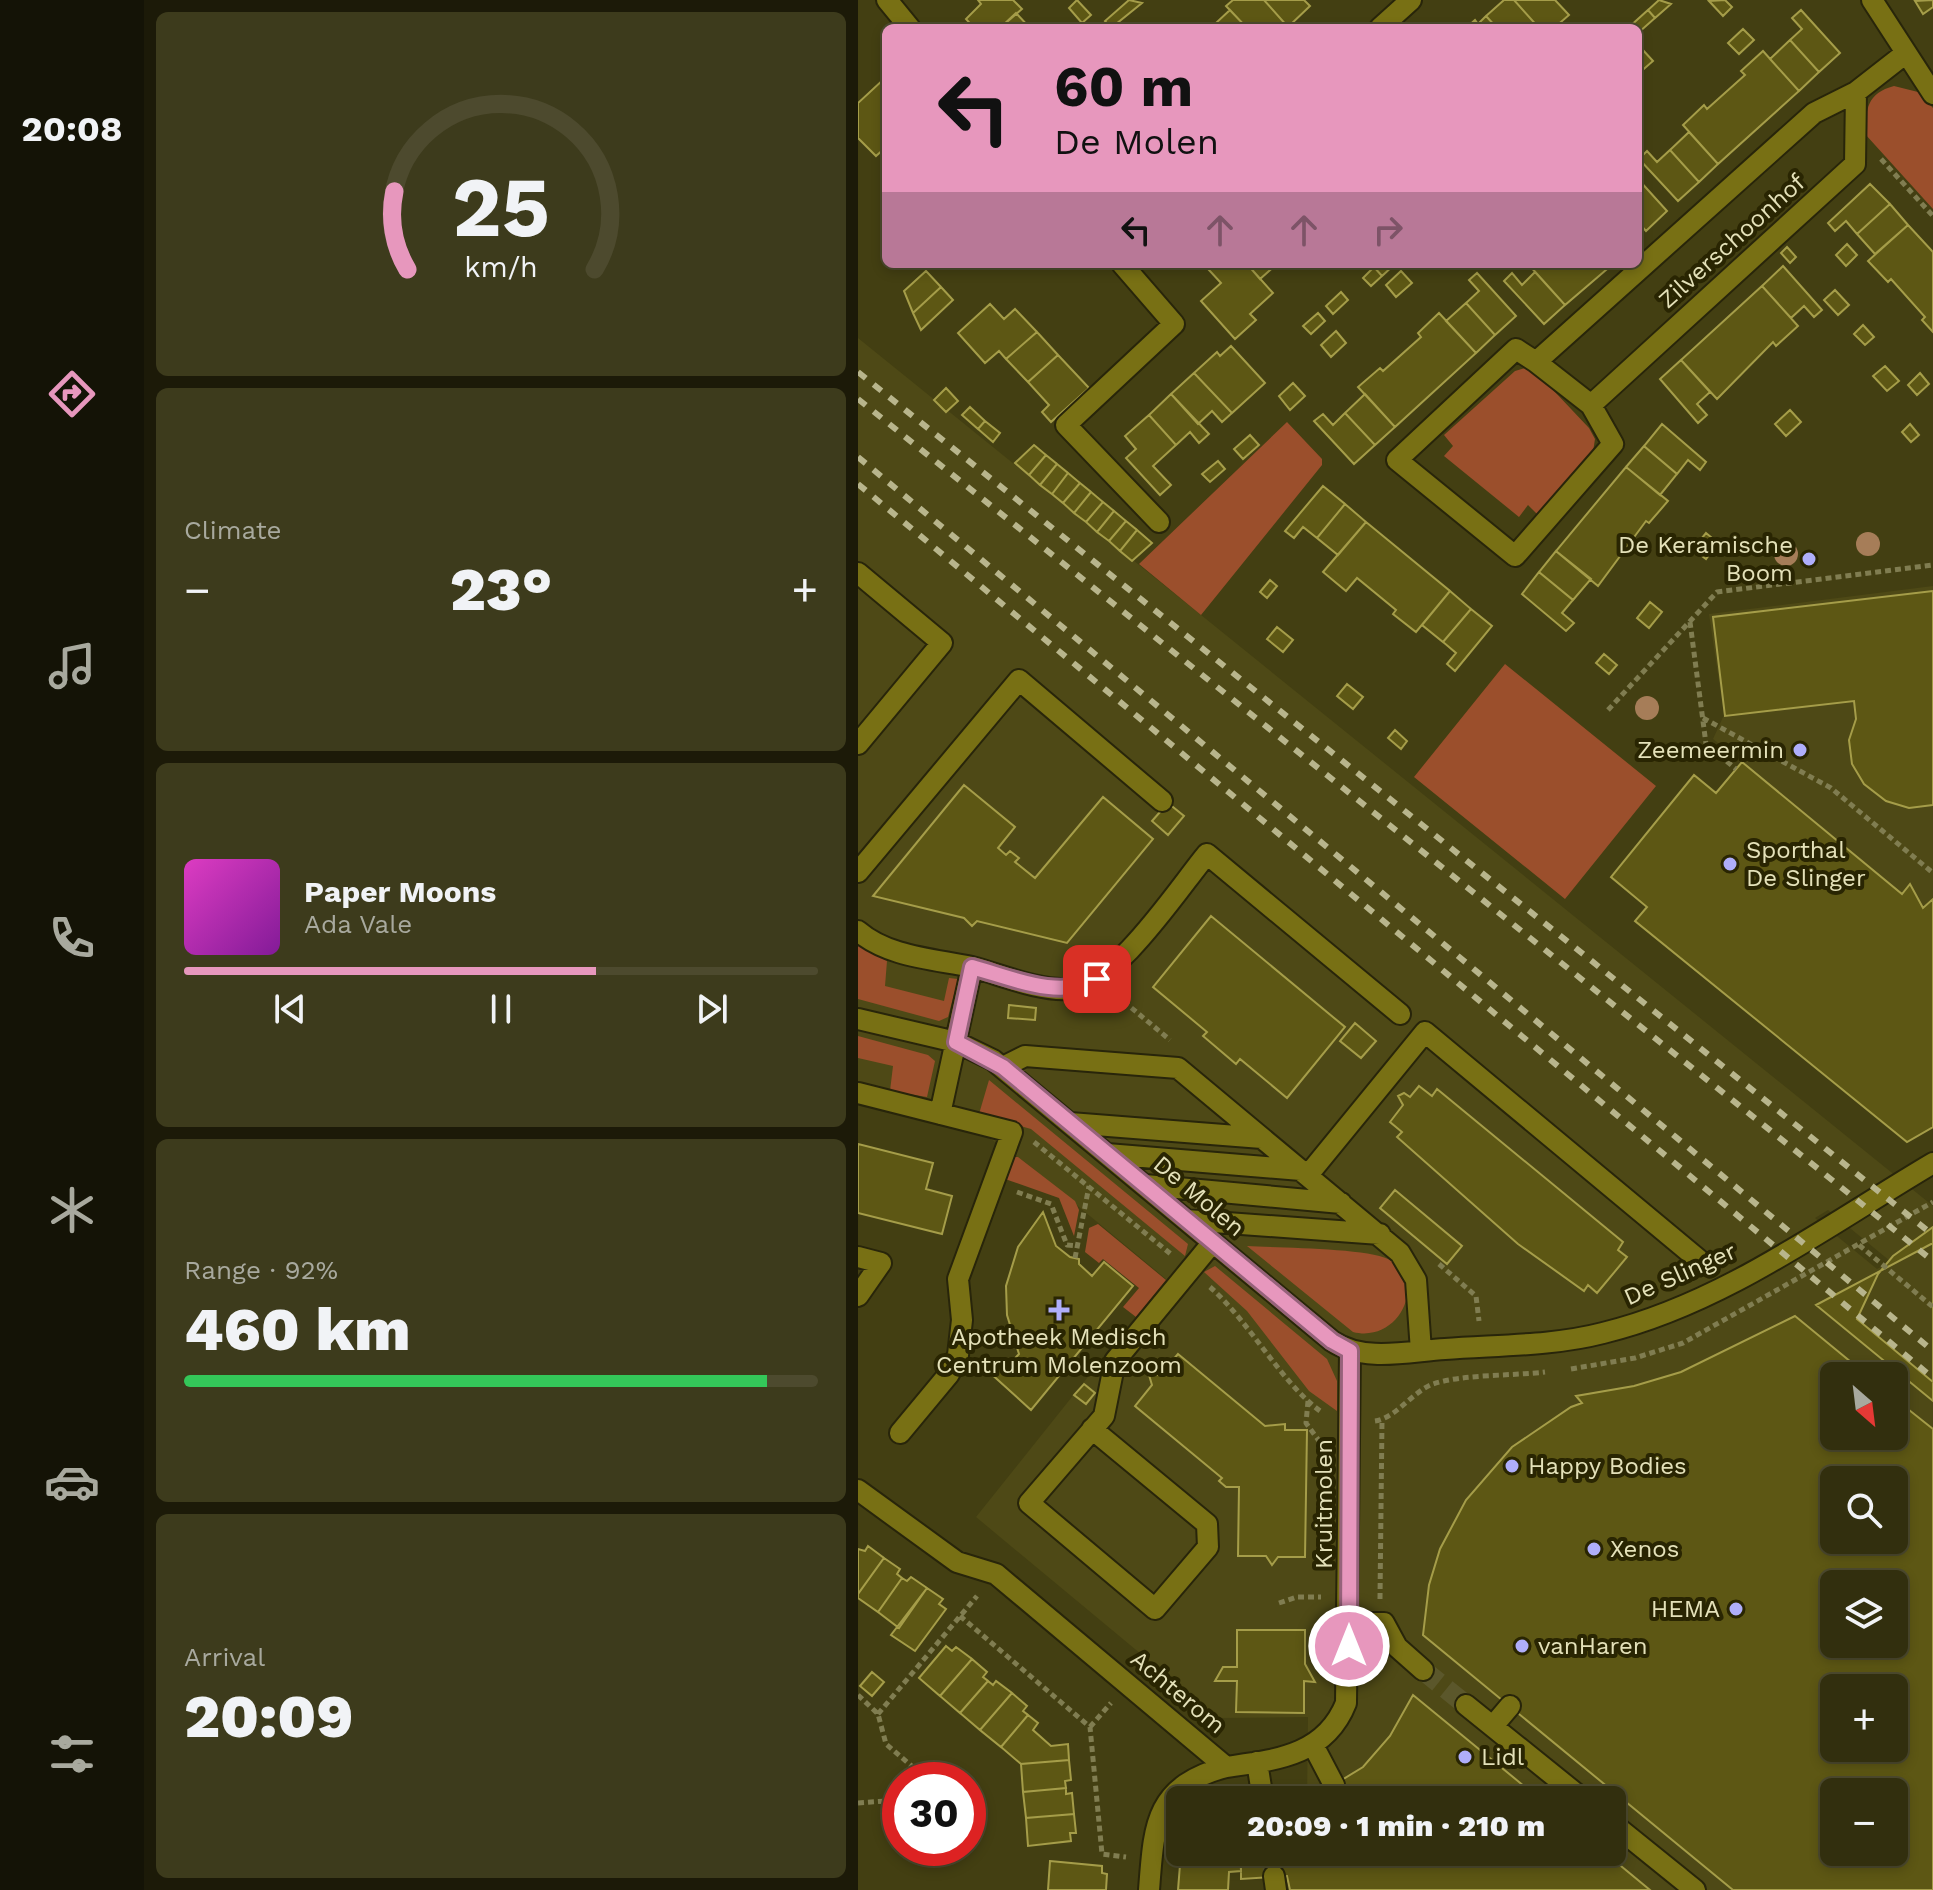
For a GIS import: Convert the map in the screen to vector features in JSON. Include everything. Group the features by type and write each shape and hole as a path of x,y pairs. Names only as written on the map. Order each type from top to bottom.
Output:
{"street":[{"path":"887,0 907,24"},
{"path":"1384,24 1411,0"},
{"path":"1872,0 1933,94"},
{"name":"Zilverschoonhof","path":"1642,267 1814,113 1856,92 1906,53"},
{"path":"1855,164 1856,92"},
{"name":"Zilverschoonhof","path":"1591,405 1855,164"},
{"path":"1125,268 1174,324 1066,425 1159,522"},
{"name":"Zilverschoonhof","path":"1536,362 1641,268"},
{"path":"1516,349 1536,362 1591,405 1613,444 1515,556 1397,460 1516,349"},
{"path":"858,573 942,643 858,744"},
{"path":"858,872 1019,680 1162,801"},
{"path":"858,931 870,941 893,950 1055,988 1077,988 1097,979 1133,943 1207,854 1400,1014"},
{"path":"940,1114 972,967"},
{"name":"De Molen","path":"858,1019 956,1042 1003,1067 1332,1341 1350,1351"},
{"path":"1304,1172 1425,1032 1699,1260"},
{"path":"1003,1067 1025,1056 1178,1068 1400,1253 1416,1280 1421,1351 1373,1354 1350,1351"},
{"path":"858,1093 1012,1132 958,1279 962,1320 958,1355 949,1374 900,1433"},
{"path":"1070,1123 1262,1138"},
{"path":"1107,1154 1304,1172"},
{"name":"De Slinger","path":"1421,1351 1572,1339 1658,1316 1733,1282 1933,1163"},
{"path":"1145,1185 1341,1203"},
{"path":"1186,1220 1380,1234"},
{"path":"1092,1429 1207,1524 1208,1547 1155,1609 1029,1503 1092,1429 1104,1416 1115,1361 1213,1242"},
{"path":"858,1257 881,1263 858,1296"},
{"name":"Kruitmolen","path":"1226,1767 1286,1758 1313,1745 1332,1728 1346,1703 1350,1351"},
{"path":"858,1490 957,1562 996,1574"},
{"name":"Achterom","path":"996,1574 1226,1767 1188,1781 1168,1799 1156,1823 1149,1890"},
{"path":"1349,1623 1384,1623 1397,1647 1423,1670"},
{"path":"1466,1705 1567,1786"},
{"path":"1493,1726 1510,1706"},
{"path":"1313,1745 1334,1785"},
{"path":"1257,1762 1261,1786"},
{"path":"1626,1834 1695,1890"}],"path":[{"path":"1855,164 1878,156 1933,216"},
{"path":"1608,710 1717,592 1933,565"},
{"path":"1690,621 1706,744 1736,769"},
{"path":"1703,718 1831,788 1933,873"},
{"path":"1097,979 1181,1049"},
{"path":"994,1183 1051,1204 1067,1245 1077,1246"},
{"path":"1075,1258 1089,1186"},
{"path":"1859,1245 1933,1307"},
{"path":"1384,1623 1380,1610 1382,1420 1415,1393 1439,1383 1526,1374"},
{"path":"878,1714 996,1574"},
{"path":"1279,1603 1297,1597 1349,1597"},
{"path":"960,1616 1090,1727 1102,1854 1151,1859"},
{"path":"858,1695 878,1714 886,1744 907,1762"},
{"path":"858,1803 882,1801"}],"shaded area":[{"path":"1894,86 1918,92 1933,108 1933,209 1865,134 1866,117 1873,98"},
{"path":"858,338 1933,1206 1933,1890 1305,1890 1306,1866 1626,1866 1626,1786 1307,1786 1308,1717 1218,1718 976,1517 1166,1279 1026,1163 982,1133 858,1102","holes":["1828,1210 1890,1261 1890,1262 1877,1269 1815,1218"]},
{"path":"1525,368 1537,373 1589,428 1595,439 1593,452 1539,516 1528,505 1519,517 1444,456 1453,446 1444,435 1515,371"},
{"path":"1287,422 1322,459 1322,465 1201,615 1139,564"},
{"path":"1933,586 1933,920 1713,739 1724,715 1709,614"},
{"path":"1505,664 1656,786 1565,899 1414,777"},
{"path":"858,945 887,961 885,986 944,1001 949,978 958,979 948,1017 939,1021 858,999"},
{"path":"858,1036 928,1055 935,1061 927,1097 890,1091 893,1066 858,1058"},
{"path":"989,1080 1188,1244 1185,1256 1031,1129 979,1114"},
{"path":"1014,1157 1075,1201 1079,1210 1074,1236 1059,1198 1005,1179"},
{"path":"1098,1224 1166,1280 1136,1317 1123,1307 1139,1288 1103,1259 1099,1263 1085,1252 1089,1228"},
{"path":"1247,1246 1342,1251 1388,1259 1400,1268 1406,1281 1404,1308 1384,1328 1370,1333 1353,1332"},
{"path":"1215,1266 1327,1359 1337,1381 1337,1411 1309,1391 1247,1311 1204,1272"}],"building":[{"path":"978,0 1013,0 1022,9 1005,24 970,24 966,19 981,4"},
{"path":"1077,0 1091,15 1082,23 1069,8"},
{"path":"1129,0 1142,3 1116,24 1105,21"},
{"path":"1233,0 1264,0 1285,24 1243,24 1226,6"},
{"path":"1264,0 1304,0 1310,6 1291,24 1285,24"},
{"path":"1504,0 1514,0 1535,24 1493,24 1486,16"},
{"path":"1514,0 1555,0 1569,15 1559,24 1535,24"},
{"path":"1659,0 1671,4 1655,18 1648,10"},
{"path":"1725,0 1732,7 1723,16 1709,1"},
{"path":"1933,0 1933,7 1923,14 1915,1"},
{"path":"1230,10 1243,24 1219,24 1217,22"},
{"path":"1648,10 1655,18 1642,29 1642,24 1632,24"},
{"path":"1801,10 1840,53 1819,72 1790,40 1802,29 1792,18"},
{"path":"1016,13 1026,24 1004,24"},
{"path":"1486,16 1493,24 1478,24"},
{"path":"1743,29 1754,40 1739,54 1728,43"},
{"path":"1790,40 1819,72 1799,91 1770,59"},
{"path":"1642,49 1653,61 1642,71"},
{"path":"1763,51 1799,91 1718,164 1683,125 1704,105 1707,109 1745,75 1741,71"},
{"path":"882,81 882,151 876,156 858,138 858,103"},
{"path":"1689,132 1718,164 1699,182 1670,150"},
{"path":"1670,150 1699,182 1678,201 1642,162 1642,156 1647,151 1657,162"},
{"path":"1642,183 1667,211 1646,231 1642,226"},
{"path":"1870,184 1890,204 1857,234 1846,221 1835,231 1828,223"},
{"path":"1890,204 1908,225 1875,254 1857,234"},
{"path":"1908,225 1933,252 1933,332 1922,320 1925,317 1891,279 1888,282 1868,261"},
{"path":"1847,244 1857,255 1846,266 1836,255"},
{"path":"1787,247 1796,257 1790,263 1781,253"},
{"path":"1783,266 1822,310 1814,317 1804,306 1791,318 1762,286"},
{"path":"1250,268 1272,268 1260,279"},
{"path":"1251,268 1273,293 1250,314 1256,320 1235,339 1201,301 1221,283 1209,270"},
{"path":"1373,268 1382,276 1371,286 1363,278"},
{"path":"1375,268 1391,268 1382,276"},
{"path":"1532,268 1608,268 1565,305"},
{"path":"926,271 941,287 913,313 904,291"},
{"path":"1401,271 1412,283 1396,297 1386,285"},
{"path":"1535,272 1565,305 1544,324 1504,281 1512,273 1522,285"},
{"path":"1477,273 1516,316 1495,335 1466,303 1479,291 1469,280"},
{"path":"1762,286 1798,326 1776,346 1773,342 1717,399 1681,360"},
{"path":"941,287 953,300 921,330 913,313"},
{"path":"1835,290 1849,305 1838,315 1824,300"},
{"path":"1341,292 1348,300 1333,314 1326,306"},
{"path":"1466,303 1495,335 1476,353 1446,321"},
{"path":"990,304 1004,319 1015,309 1037,332 1006,359 999,351 985,363 958,333"},
{"path":"1318,313 1325,321 1311,334 1303,326"},
{"path":"1439,313 1476,353 1395,427 1358,387 1380,368 1383,371 1421,337 1418,333"},
{"path":"1863,325 1874,337 1865,345 1854,334"},
{"path":"1336,331 1346,343 1331,357 1321,345"},
{"path":"1037,332 1058,355 1028,382 1006,359"},
{"path":"1231,346 1265,383 1232,413 1194,373 1217,352 1220,356"},
{"path":"1058,355 1089,388 1051,422 1042,412 1049,405 1028,382"},
{"path":"1681,360 1710,392 1697,404 1707,415 1698,423 1660,379"},
{"path":"1885,366 1899,381 1887,391 1873,376"},
{"path":"1194,373 1232,413 1222,422 1212,411 1198,424 1171,394"},
{"path":"1920,373 1929,384 1917,395 1908,385"},
{"path":"1293,383 1305,396 1290,410 1279,396"},
{"path":"946,388 958,401 946,412 934,400"},
{"path":"1171,394 1209,434 1199,443 1190,432 1176,445 1149,415"},
{"path":"1365,394 1395,427 1375,445 1345,413"},
{"path":"970,407 985,421 978,429 962,415"},
{"path":"1790,410 1801,422 1786,436 1775,424"},
{"path":"1345,413 1375,445 1354,464 1314,421 1323,414 1333,425"},
{"path":"1149,415 1176,445 1153,466 1171,485 1160,495 1126,458 1136,449 1125,436"},
{"path":"985,421 1000,433 993,442 978,429"},
{"path":"1662,424 1706,462 1700,470 1688,460 1677,474 1644,446"},
{"path":"1910,424 1919,435 1911,442 1902,432"},
{"path":"1250,435 1259,445 1243,459 1234,449"},
{"path":"1034,445 1046,455 1029,475 1015,463"},
{"path":"1644,446 1677,474 1660,495 1626,467"},
{"path":"1046,455 1057,464 1040,485 1029,475"},
{"path":"1218,461 1225,469 1210,482 1202,474"},
{"path":"1057,464 1068,473 1052,494 1040,485"},
{"path":"1626,467 1668,501 1649,523 1646,521 1598,586 1556,551"},
{"path":"1068,473 1080,483 1063,503 1052,494"},
{"path":"1080,483 1091,492 1074,513 1063,503"},
{"path":"1323,486 1345,504 1317,538 1303,527 1294,538 1285,531"},
{"path":"1091,492 1103,502 1086,522 1074,513"},
{"path":"1103,502 1114,511 1097,532 1086,522"},
{"path":"1345,504 1366,522 1338,555 1317,538"},
{"path":"1114,511 1126,521 1109,541 1097,532"},
{"path":"1126,521 1137,530 1120,551 1109,541"},
{"path":"1366,522 1450,591 1416,632 1393,614 1396,610 1357,578 1346,591 1323,572"},
{"path":"1137,530 1152,543 1132,561 1120,551"},
{"path":"1706,533 1718,543 1706,559 1693,549"},
{"path":"1556,551 1591,579 1573,600 1539,572"},
{"path":"1539,572 1573,600 1562,613 1574,623 1566,631 1522,594"},
{"path":"1270,580 1277,586 1267,598 1260,592"},
{"path":"1450,591 1471,609 1443,642 1422,625"},
{"path":"1933,591 1933,805 1909,808 1886,801 1864,784 1852,764 1849,740 1856,719 1854,701 1725,716 1713,617"},
{"path":"1650,602 1662,612 1649,628 1637,618"},
{"path":"1471,609 1492,626 1455,671 1447,664 1456,653 1443,642"},
{"path":"1277,627 1293,640 1283,652 1267,639"},
{"path":"1604,654 1617,665 1609,674 1596,663"},
{"path":"1347,684 1363,697 1353,709 1337,696"},
{"path":"1395,730 1407,741 1401,749 1388,738"},
{"path":"1742,762 1902,894 1910,884 1923,908 1933,899 1933,1127 1907,1142 1635,921 1647,907 1611,877 1694,775 1716,793"},
{"path":"964,785 1015,827 998,848 1006,855 1010,851 1019,858 1015,862 1035,878 1103,797 1153,839 1067,943 977,921 972,926 964,918 873,896"},
{"path":"1168,803 1184,816 1168,835 1152,821"},
{"path":"1211,916 1345,1027 1287,1098 1240,1059 1236,1064 1203,1036 1207,1032 1153,987"},
{"path":"1009,1005 1036,1008 1035,1020 1008,1018"},
{"path":"1355,1023 1376,1041 1361,1058 1340,1041"},
{"path":"1419,1086 1432,1096 1437,1089 1623,1242 1618,1250 1627,1257 1597,1293 1588,1285 1584,1291 1518,1244 1397,1137 1402,1132 1390,1122 1403,1105 1398,1096 1404,1093 1410,1097"},
{"path":"858,1144 933,1163 926,1189 952,1196 942,1234 858,1213"},
{"path":"1395,1190 1462,1246 1447,1264 1380,1208"},
{"name":"Apotheek Medisch Centrum Molenzoom","path":"1043,1212 1056,1246 1070,1257 1079,1259 1079,1264 1092,1276 1104,1262 1133,1286 1031,1410 988,1371 994,1362 1007,1367 1019,1354 1007,1315 1006,1286 1018,1247"},
{"path":"1933,1227 1933,1382 1857,1319 1878,1274 1893,1256"},
{"path":"1933,1243 1933,1401 1908,1380 1908,1362 1885,1362 1816,1305"},
{"path":"1795,1316 1851,1362 1820,1362 1820,1450 1908,1450 1908,1409 1933,1429 1933,1890 1733,1890 1626,1802 1626,1786 1607,1786 1423,1635 1429,1585 1440,1549 1466,1500 1512,1447 1571,1407 1582,1403 1576,1396 1634,1386 1681,1372"},
{"path":"1178,1354 1265,1426 1285,1424 1285,1430 1307,1430 1305,1557 1278,1557 1272,1565 1266,1556 1238,1556 1239,1487 1226,1487 1219,1481 1222,1478 1135,1406 1152,1385 1149,1375 1160,1375"},
{"path":"1084,1384 1095,1393 1086,1404 1074,1395"},
{"path":"868,1546 884,1558 858,1594 858,1549 865,1551"},
{"path":"884,1558 900,1569 897,1574 902,1578 878,1612 858,1598 858,1594"},
{"path":"911,1577 927,1588 899,1628 878,1612 902,1578 907,1581"},
{"path":"927,1588 943,1599 939,1604 946,1609 915,1651 891,1635"},
{"path":"1237,1630 1305,1630 1305,1664 1315,1682 1304,1681 1304,1713 1236,1712 1237,1681 1215,1681 1223,1667 1237,1667"},
{"path":"946,1646 952,1651 956,1647 972,1659 940,1696 919,1678"},
{"path":"972,1659 987,1672 983,1677 988,1681 960,1713 940,1696"},
{"path":"872,1672 884,1682 872,1696 860,1686"},
{"path":"988,1681 993,1685 996,1681 1012,1693 980,1730 960,1713"},
{"path":"1012,1693 1027,1706 1023,1711 1028,1715 1001,1747 980,1730"},
{"path":"1413,1695 1524,1786 1332,1786 1363,1767 1390,1736"},
{"path":"1028,1715 1038,1723 1033,1730 1051,1746 1068,1744 1069,1760 1021,1764 1001,1747"},
{"path":"1069,1760 1071,1780 1065,1781 1066,1788 1023,1792 1021,1764"},
{"path":"1066,1788 1066,1794 1072,1793 1074,1814 1026,1818 1023,1792"},
{"path":"1074,1814 1076,1833 1070,1833 1071,1841 1028,1846 1026,1818"},
{"path":"1050,1861 1102,1866 1102,1873 1107,1874 1106,1890 1048,1890"},
{"path":"1180,1866 1241,1866 1241,1871 1229,1872 1228,1890 1178,1890"},
{"path":"1241,1866 1621,1866 1650,1890 1290,1890 1287,1876 1241,1879"}],"tunnel":[{"path":"1423,1670 1466,1705"},
{"path":"1272,1866 1274,1876"}],"railway":[{"path":"858,372 1933,1235"},
{"path":"858,399 1933,1261"},
{"path":"858,457 1933,1351"},
{"path":"858,484 1933,1378"}],"place":[{"name":"De Keramische Boom","path":"1809,559"},
{"name":"Zeemeermin","path":"1800,750"},
{"name":"Sporthal De Slinger","path":"1730,864"},
{"name":"Apotheek Medisch Centrum Molenzoom","path":"1059,1310"},
{"name":"Happy Bodies","path":"1512,1466"},
{"name":"Xenos","path":"1594,1549"},
{"name":"HEMA","path":"1736,1609"},
{"name":"vanHaren","path":"1522,1646"},
{"name":"Lidl","path":"1465,1757"}],"route":[{"path":"1097,979 1077,988 1055,988 972,967 956,1042 982,1053 1003,1067 1332,1341 1350,1351 1349,1646"}]}
